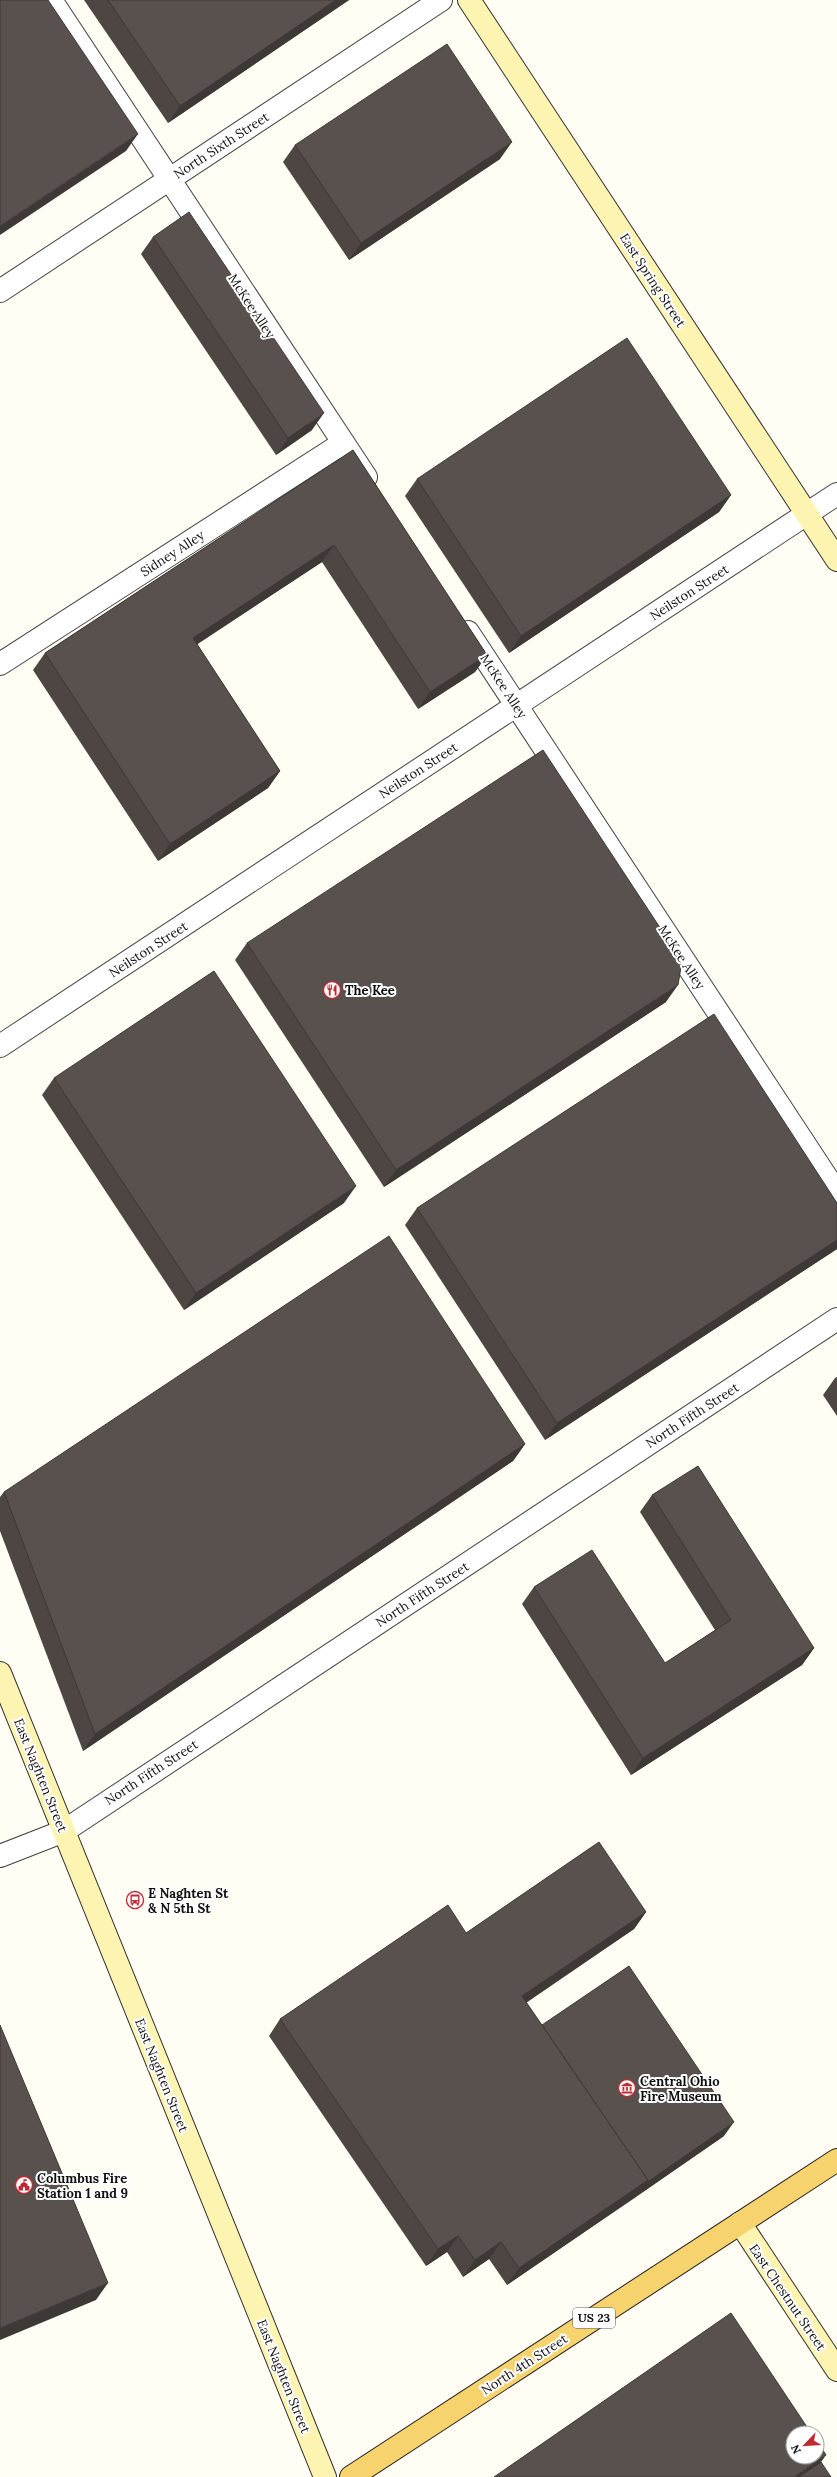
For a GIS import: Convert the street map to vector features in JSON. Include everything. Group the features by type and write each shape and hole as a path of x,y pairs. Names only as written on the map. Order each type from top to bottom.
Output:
{"main road":[{"name":"East Spring Street","path":"469,0 837,560"},
{"name":"East Naghten Street","path":"0,1673 325,2477"},
{"name":"North 4th Street","path":"352,2477 837,2160"},
{"name":"East Chestnut Street","path":"740,2223 837,2370"}],"street":[{"name":"McKee Alley","path":"51,0 377,494"},
{"name":"North Sixth Street","path":"0,291 441,0"},
{"name":"Sidney Alley","path":"0,664 343,443"},
{"name":"Neilston Street","path":"0,1046 837,494"},
{"name":"McKee Alley","path":"455,613 837,1193"},
{"name":"North Fifth Street","path":"0,1856 64,1831 837,1319"}],"building":[{"path":"0,0 48,0 138,134 0,226"},
{"path":"108,0 336,0 180,106"},
{"path":"447,44 512,142 361,243 295,145"},
{"path":"189,212 324,413 288,438 153,237"},
{"path":"627,338 731,495 521,636 417,479"},
{"path":"353,450 487,655 430,692 334,545 193,638 280,771 170,844 45,653"},
{"path":"543,750 682,961 678,985 396,1170 247,943"},
{"path":"214,971 356,1186 196,1293 54,1078"},
{"path":"714,1014 837,1203 837,1240 557,1423 417,1208"},
{"path":"389,1236 525,1444 95,1734 4,1492"},
{"path":"698,1466 814,1648 643,1758 534,1587 592,1550 665,1663 731,1620 652,1495"},
{"path":"599,1842 646,1912 522,1996 648,2180 519,2268 501,2242 475,2260 458,2236 438,2249 280,2019 448,1905 466,1933"},
{"name":"Central Ohio Fire Museum","path":"629,1966 734,2122 646,2183 648,2180 542,2025"},
{"name":"Columbus Fire Station 1 and 9","path":"0,2025 108,2283 0,2328"},
{"path":"731,2313 806,2425 785,2425 785,2465 811,2465 794,2477 494,2477"},
{"path":"817,2465 823,2465 831,2477 799,2477"}],"place":[{"name":"The Kee","path":"332,990"},
{"name":"E Naghten St & N 5th St","path":"135,1900"},
{"name":"Central Ohio Fire Museum","path":"627,2088"},
{"name":"Columbus Fire Station 1 and 9","path":"24,2185"}]}
